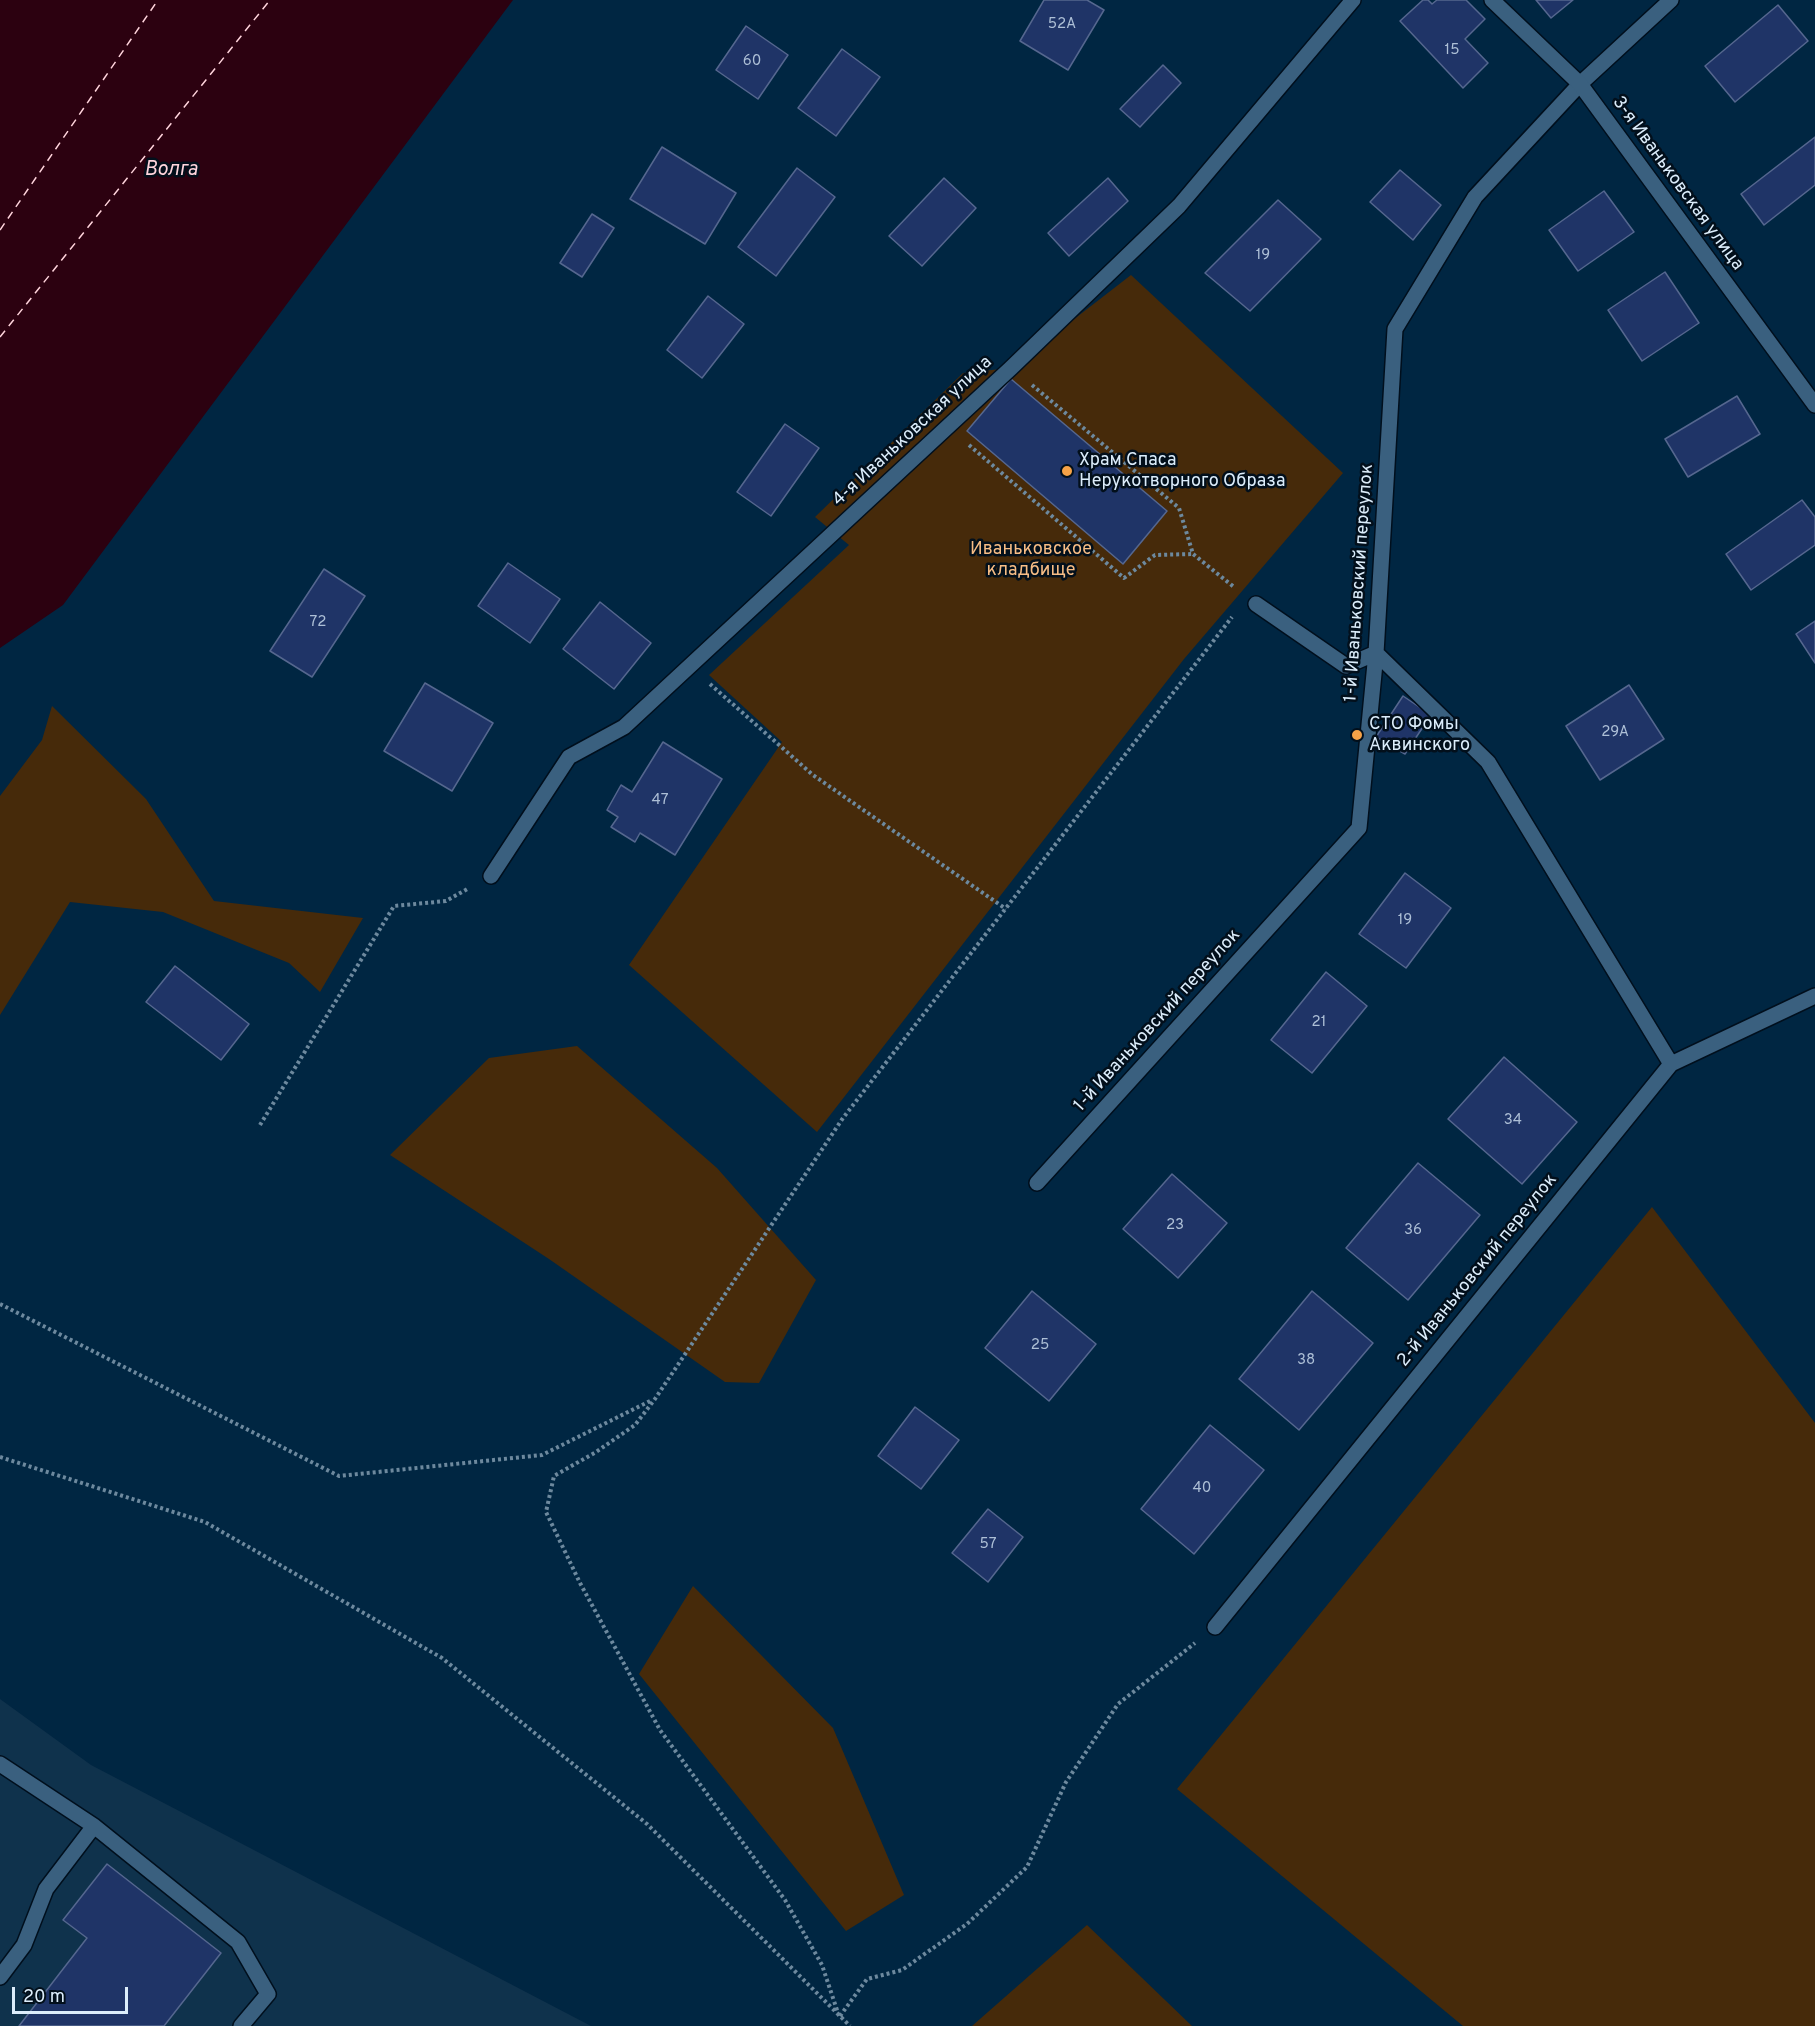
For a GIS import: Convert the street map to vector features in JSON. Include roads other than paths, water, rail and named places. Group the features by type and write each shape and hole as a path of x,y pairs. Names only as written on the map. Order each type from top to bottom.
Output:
{"street":[{"name":"4-я Иваньковская улица","path":"491,876 569,757 624,727 1011,368 1179,206 1353,0"},
{"name":"3-я Иваньковская улица","path":"1492,0 1580,84 1815,405"},
{"name":"1-й Иваньковский переулок","path":"1037,1184 1359,828 1376,653 1395,329 1475,197 1580,84 1671,0"},
{"path":"1251,601 1346,666 1376,653 1488,762 1671,1064"},
{"name":"2-й Иваньковский переулок","path":"1215,1627 1671,1064 1815,996"},
{"path":"0,1764 94,1826 238,1942 268,1994 242,2026"},
{"path":"0,1977 24,1945 46,1889 94,1826"}],"water":[{"name":"Волга","path":"0,0 513,0 63,605 0,648"}],"place":[{"name":"Храм Спаса Нерукотворного Образа","path":"1067,471"},
{"name":"СТО Фомы Аквинского","path":"1357,735"}],"park label":[{"name":"Иваньковское кладбище","path":"1031,560"}]}
